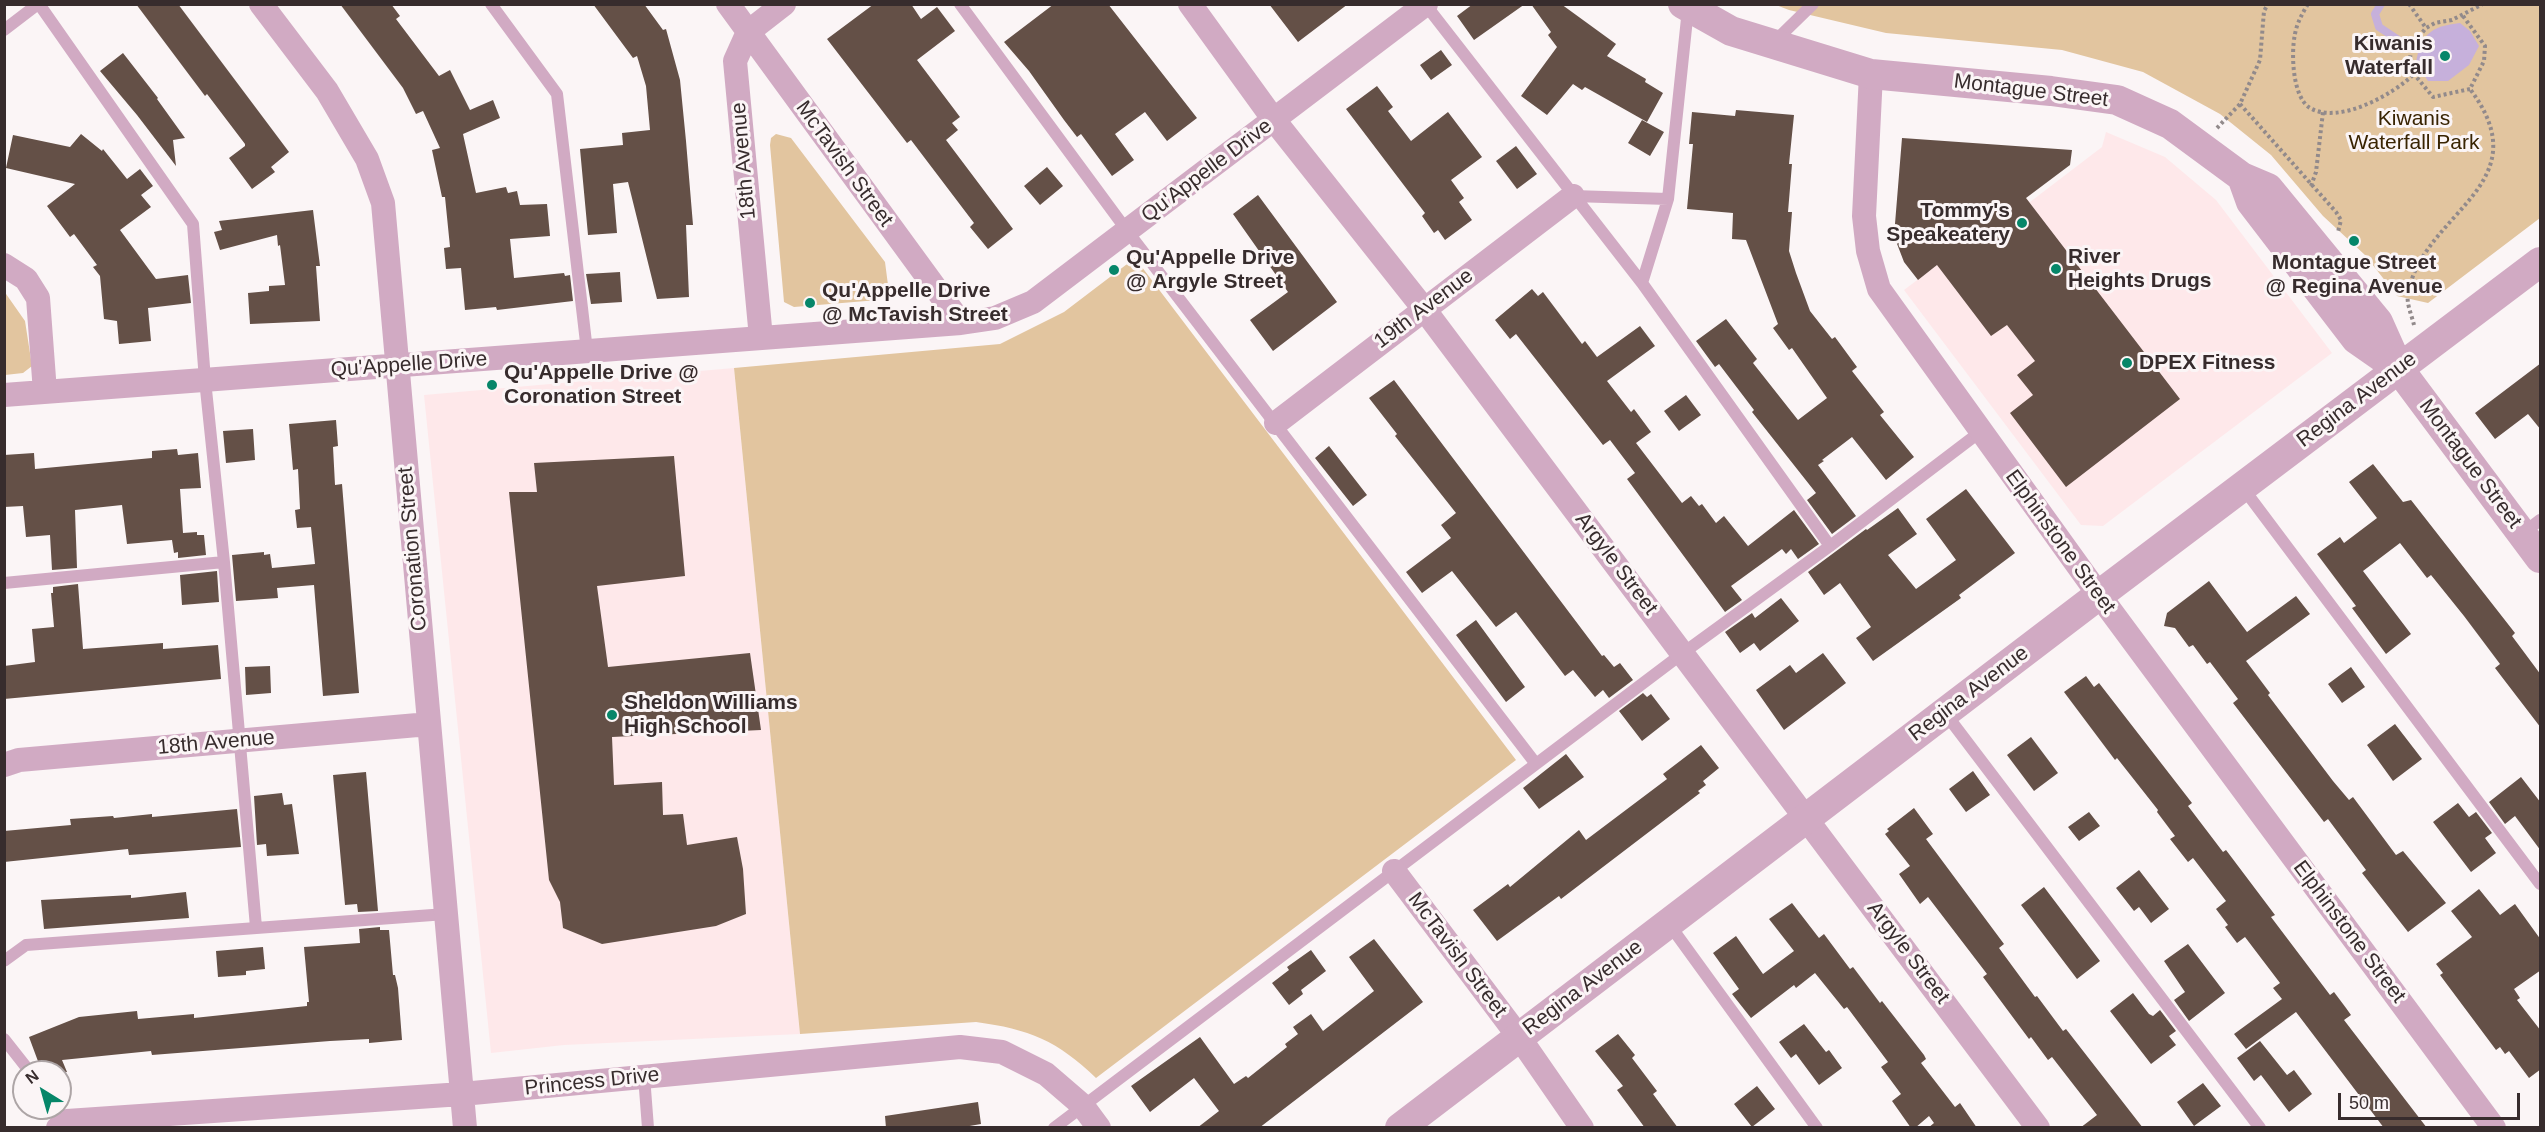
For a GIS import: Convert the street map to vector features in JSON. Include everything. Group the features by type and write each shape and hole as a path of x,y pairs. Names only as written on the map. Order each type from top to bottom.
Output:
{"street":[{"name":"Coronation Street","path":"261,4 327,92 367,159 383,202 465,1128"},
{"name":"McTavish Street","path":"728,4 961,323"},
{"name":"18th Avenue","path":"761,338 735,61 748,32 784,4"},
{"name":"Argyle Street","path":"1190,4 1274,120 1424,309 2038,1128"},
{"name":"Qu'Appelle Drive","path":"4,395 961,323 995,318 1033,302 1425,5"},
{"path":"1686,7 1731,31 1871,74"},
{"name":"Montague Street","path":"1871,74 2051,91 2117,100 2170,124 2242,177 2268,188 2410,361 2531,527 2541,558"},
{"name":"Elphinstone Street","path":"1871,74 1864,216 1868,251 1879,289 2099,595 2494,1128"},
{"name":"Montague Street","path":"2242,177 2251,202 2356,339 2410,361"},
{"name":"19th Avenue","path":"1276,423 1573,196"},
{"name":"Regina Avenue","path":"1400,1128 2099,595 2541,262"},
{"path":"4,265 26,279 38,298 45,392"},
{"name":"18th Avenue","path":"4,765 19,760 429,724"},
{"name":"McTavish Street","path":"1394,871 1518,1037 1582,1128"},
{"name":"Princess Drive","path":"72,1118 462,1094 960,1047 1002,1052 1046,1074 1082,1105 1099,1128"}],"lane":[{"path":"4,30 38,4 193,224 205,380 224,562 256,927"},
{"path":"491,4 557,94 587,351"},
{"path":"960,4 1128,232 1536,764"},
{"path":"1771,44 1813,4"},
{"path":"1425,5 1642,283 1830,546"},
{"path":"1642,283 1668,199 1686,7"},
{"path":"1573,196 1668,199"},
{"path":"1054,1128 1980,432"},
{"path":"2242,487 2541,884"},
{"path":"4,583 224,562"},
{"path":"1945,712 2260,1128"},
{"path":"4,961 26,945 446,914"},
{"path":"1668,923 1817,1128"},
{"path":"4,1039 21,1060"},
{"path":"644,1076 648,1128"}],"path":[{"path":"2230,114 2240,104 2260,60 2264,10 2268,4"},
{"path":"2307,4 2295,33 2293,58 2299,92 2310,107 2323,112 2359,108 2371,104 2402,86 2414,74"},
{"path":"2409,4 2426,28"},
{"path":"2470,89 2433,97 2414,74 2410,58 2412,45 2426,28 2434,23 2463,16 2483,4"},
{"path":"2463,16 2485,46 2484,61 2470,89"},
{"path":"2410,361 2407,296 2421,258 2458,215 2490,170 2495,140 2485,109 2470,89"},
{"path":"2240,104 2341,220 2339,232 2319,250"},
{"path":"2311,186 2316,172 2323,112"}],"shaded area":[{"name":"Kiwanis Waterfall","path":"2460,23 2470,31 2479,46 2469,65 2448,81 2428,81 2416,63 2420,45 2434,30"},
{"path":"2106,132 2165,157 2216,200 2332,353 2103,526 2081,525 1904,290 2026,198 2030,202 2102,147"},
{"name":"Sheldon Williams High School","path":"734,368 800,1034 564,1045 491,1053 424,395"}],"green space":[{"name":"Kiwanis Waterfall Park","path":"1776,5 2540,5 2540,218 2428,303 2397,296 2365,255 2323,216 2271,155 2220,114 2143,72 2062,50 1886,33"},
{"path":"776,134 791,138 885,262 888,285 878,300 794,307 784,302 770,145 771,138"},
{"path":"1135,258 1516,760 1096,1078 1069,1055 1042,1039 1012,1028 976,1022 800,1034 734,368 1000,344 1064,312"},
{"path":"4,291 25,321 32,366 23,373 5,375"}],"building":[{"path":"136,4 178,4 289,152 271,167 275,172 252,189 229,158 245,144 207,94 205,96"},
{"path":"340,4 391,4 400,16 396,19 439,76 450,70 470,110 493,100 500,118 463,134 476,193 506,187 508,193 517,191 520,205 547,204 550,236 510,239 514,278 564,273 565,276 570,275 573,301 497,310 496,307 465,310 461,268 446,269 444,248 450,247 445,197 442,197 432,150 440,148 423,111 416,114 403,88"},
{"path":"593,4 644,4 663,30 666,29 680,80 686,141 693,225 686,225 689,297 657,299 628,182 613,184 617,233 588,235 580,149 623,145 622,133 650,130 646,86 637,56 633,58"},
{"path":"874,4 911,4 921,19 937,7 955,31 917,60 960,117 952,123 958,130 946,140 1013,229 988,249 970,227 974,223 911,140 907,143 827,39"},
{"path":"1054,4 1108,4 1197,118 1167,141 1145,112 1115,134 1134,160 1112,176 1081,134 1077,137 1029,71 1004,42"},
{"path":"1269,4 1348,4 1298,42"},
{"path":"1473,4 1525,4 1474,40 1457,16"},
{"path":"1531,4 1561,4 1616,44 1607,56 1646,79 1645,82 1663,93 1647,122 1585,87 1582,90 1573,84 1547,115 1521,96 1557,47 1548,35 1551,32"},
{"path":"1441,50 1452,65 1431,80 1420,65"},
{"path":"123,53 185,138 173,140 176,166 100,71"},
{"path":"1377,86 1393,107 1388,111 1411,141 1448,112 1482,157 1451,180 1464,198 1459,202 1472,220 1445,240 1438,230 1434,233 1422,216 1425,213 1346,109"},
{"path":"1736,110 1794,115 1789,164 1792,164 1788,212 1792,212 1789,251 1796,273 1810,311 1832,339 1835,337 1857,367 1852,371 1884,412 1880,415 1914,457 1886,480 1852,437 1822,460 1824,461 1818,465 1856,516 1832,534 1807,500 1816,493 1752,412 1754,410 1719,364 1715,367 1696,341 1726,319 1757,359 1753,363 1798,420 1827,398 1792,348 1789,350 1773,328 1778,324 1746,240 1732,239 1733,213 1687,209 1693,144 1689,144 1692,112 1735,116"},
{"path":"1642,120 1664,132 1650,156 1628,143"},
{"path":"81,134 102,151 103,149 127,179 140,169 153,186 141,195 151,207 120,230 156,279 188,275 191,303 148,308 151,341 119,344 117,321 104,319 100,276 93,267 97,265 74,234 70,237 47,206 75,184 6,168 13,135 70,147"},
{"path":"1902,138 2072,150 2070,165 2026,198 2180,399 2066,487 2010,413 2033,395 2017,375 2035,361 2007,325 1991,336 1937,265 1918,280 1904,262 1894,236"},
{"path":"1516,146 1537,174 1517,189 1496,161"},
{"path":"1047,167 1063,186 1040,205 1024,186"},
{"path":"1258,195 1337,302 1273,351 1250,320 1288,292 1233,214"},
{"path":"313,210 320,266 316,266 320,321 250,324 248,293 269,291 269,286 285,285 277,235 220,250 214,232 222,230 219,221"},
{"path":"620,272 622,302 591,304 586,274"},
{"path":"1532,289 1538,296 1543,292 1582,344 1585,341 1597,357 1640,326 1655,346 1607,381 1631,412 1634,409 1651,432 1636,443 1682,503 1691,496 1699,506 1702,504 1716,523 1724,516 1748,546 1794,510 1819,544 1798,559 1791,549 1786,554 1782,549 1731,586 1742,600 1725,612 1627,479 1635,473 1610,440 1603,445 1516,334 1510,339 1495,320"},
{"path":"2541,363 2541,430 2528,414 2495,439 2475,413"},
{"path":"1394,380 1602,656 1604,655 1614,667 1620,663 1633,680 1609,698 1603,690 1595,697 1573,670 1565,676 1516,612 1496,627 1452,571 1422,593 1406,572 1451,538 1441,525 1456,513 1395,436 1397,434 1369,398"},
{"path":"1686,395 1701,415 1679,431 1664,411"},
{"path":"336,420 338,446 333,447 335,485 342,484 359,693 323,696 314,585 277,588 278,598 236,601 232,555 264,552 264,555 270,554 272,568 315,564 311,527 297,528 295,510 300,509 298,469 293,470 289,424"},
{"path":"253,429 255,460 226,463 223,431"},
{"path":"1329,446 1367,495 1353,506 1315,458"},
{"path":"177,449 178,455 198,453 201,488 180,489 183,533 197,532 197,535 204,535 206,555 178,558 178,552 174,553 172,540 127,544 122,505 75,510 77,568 52,570 50,535 26,537 23,506 4,507 4,455 34,453 35,469 152,458 152,451"},
{"path":"674,456 685,576 597,586 608,667 750,653 761,730 612,737 614,785 662,782 663,815 683,814 687,845 737,837 743,869 746,914 716,926 602,944 563,928 560,902 549,880 509,492 537,492 534,463"},
{"path":"2373,464 2403,502 2411,500 2515,633 2512,636 2541,675 2541,728 2495,668 2500,664 2464,616 2431,575 2427,578 2400,543 2363,571 2411,634 2386,654 2352,608 2356,606 2317,554 2340,537 2344,543 2377,518 2349,482"},
{"path":"1966,489 2015,553 1959,595 1961,598 1873,661 1856,638 1871,627 1840,583 1824,595 1808,572 1898,508 1917,534 1888,555 1916,589 1956,560 1926,519"},
{"path":"217,571 219,602 182,605 180,575"},
{"path":"2209,581 2247,632 2296,596 2310,614 2246,661 2270,693 2268,695 2333,781 2349,800 2353,797 2396,855 2403,851 2446,903 2408,932 2362,873 2366,870 2328,819 2324,822 2233,703 2238,699 2210,662 2207,664 2193,645 2189,647 2175,628 2164,626 2167,613"},
{"path":"78,584 83,649 163,643 163,649 218,645 221,679 4,699 4,666 35,662 32,629 54,627 51,593 53,593 53,587"},
{"path":"1781,598 1799,621 1760,651 1754,643 1740,653 1725,632 1752,613 1755,618"},
{"path":"1476,620 1525,687 1506,702 1456,635"},
{"path":"1823,653 1846,683 1784,730 1756,690 1790,665 1796,673"},
{"path":"270,666 271,693 246,695 245,667"},
{"path":"2351,667 2365,687 2342,703 2328,684"},
{"path":"2086,676 2094,687 2099,683 2192,803 2188,806 2223,852 2226,850 2275,915 2271,917 2330,995 2334,992 2346,1008 2351,1015 2344,1020 2427,1128 2384,1128 2296,1012 2246,1049 2234,1034 2282,999 2273,988 2280,983 2245,937 2237,943 2225,927 2228,925 2216,909 2226,901 2193,858 2188,862 2170,839 2175,836 2157,812 2158,810 2117,758 2115,760 2064,692"},
{"path":"1643,693 1647,697 1651,694 1670,719 1642,741 1619,711"},
{"path":"2395,724 2422,759 2393,781 2367,745"},
{"path":"2031,737 2058,773 2034,791 2007,755"},
{"path":"1701,745 1719,768 1703,781 1706,785 1698,791 1700,793 1561,899 1559,896 1497,941 1473,910 1508,884 1510,887 1579,830 1586,840 1667,779 1663,774"},
{"path":"1566,754 1584,777 1539,809 1523,788"},
{"path":"1973,771 1990,795 1966,812 1949,789"},
{"path":"366,772 378,911 358,912 357,904 345,905 333,775"},
{"path":"2521,777 2541,803 2541,851 2515,816 2505,824 2489,802"},
{"path":"282,793 284,805 292,804 299,854 267,856 266,844 257,845 254,796"},
{"path":"2458,803 2469,817 2476,812 2492,833 2485,838 2496,853 2471,872 2433,822"},
{"path":"1914,808 1933,834 1926,839 2004,944 1999,948 2035,997 2037,996 2063,1031 2066,1029 2143,1128 2080,1128 2097,1115 2052,1057 2048,1060 2031,1037 2029,1039 1983,977 1987,974 1928,897 1920,904 1899,874 1910,866 1885,834 1889,831 1887,829"},
{"path":"237,809 241,847 129,855 128,849 4,862 4,831 71,825 70,819 152,814 152,817"},
{"path":"2089,812 2100,826 2079,841 2068,827"},
{"path":"2139,870 2169,909 2151,923 2139,907 2134,911 2116,888"},
{"path":"2044,887 2100,961 2077,979 2021,905"},
{"path":"2479,889 2500,915 2515,904 2541,940 2541,970 2514,989 2520,998 2517,1000 2541,1031 2541,1069 2529,1078 2509,1051 2505,1054 2500,1047 2496,1050 2440,975 2443,973 2436,964 2472,937 2451,911"},
{"path":"186,892 189,918 44,929 41,900 131,895 131,898"},
{"path":"1792,903 1819,938 1824,934 1850,969 1853,967 1880,1003 1882,1001 1924,1055 1926,1059 1921,1063 1955,1107 1960,1103 1977,1128 1928,1128 1934,1123 1929,1116 1915,1128 1911,1128 1892,1101 1901,1094 1881,1067 1888,1062 1847,1007 1844,1009 1815,973 1796,988 1794,985 1751,1018 1732,994 1739,989 1713,953 1736,936 1763,974 1794,951 1769,919"},
{"path":"380,927 380,930 389,930 393,975 395,975 398,988 402,1040 369,1043 369,1039 330,1041 152,1055 151,1051 62,1060 38,1060 29,1037 79,1017 137,1011 138,1019 194,1014 194,1018 307,1006 309,1002 304,947 360,943 359,929"},
{"path":"1374,939 1423,1002 1259,1128 1197,1128 1219,1111 1194,1078 1150,1112 1131,1086 1200,1037 1234,1084 1246,1076 1248,1078 1287,1047 1285,1044 1298,1034 1293,1027 1311,1014 1323,1031 1374,991 1349,957"},
{"path":"2188,944 2225,993 2189,1021 2174,1000 2185,992 2164,961"},
{"path":"263,947 265,969 246,971 246,975 218,977 216,951"},
{"path":"1311,950 1326,971 1301,990 1303,994 1289,1005 1272,983 1289,970 1287,967"},
{"path":"2133,993 2149,1014 2153,1016 2160,1010 2176,1031 2169,1036 2176,1045 2151,1064 2110,1011"},
{"path":"1804,1024 1826,1052 1829,1050 1842,1068 1819,1085 1796,1054 1791,1058 1779,1042"},
{"path":"1618,1034 1635,1055 1632,1058 1657,1091 1653,1094 1678,1128 1645,1128 1617,1090 1623,1086 1595,1051"},
{"path":"2260,1041 2287,1075 2294,1070 2312,1094 2289,1112 2261,1075 2254,1081 2237,1058"},
{"path":"2203,1083 2221,1106 2194,1126 2177,1102"},
{"path":"1757,1086 1775,1109 1752,1127 1734,1104"},
{"path":"978,1102 981,1124 958,1128 886,1128 885,1116"}],"waterway":[{"path":"2381,4 2375,14 2379,27 2406,45"}],"place":[{"name":"Kiwanis Waterfall","path":"2445,56"},
{"name":"Tommy's Speakeatery","path":"2022,223"},
{"name":"Montague Street @ Regina Avenue","path":"2354,241"},
{"name":"River Heights Drugs","path":"2056,269"},
{"name":"Qu'Appelle Drive @ Argyle Street","path":"1114,270"},
{"name":"Qu'Appelle Drive @ McTavish Street","path":"810,303"},
{"name":"DPEX Fitness","path":"2127,363"},
{"name":"Qu'Appelle Drive @ Coronation Street","path":"492,385"},
{"name":"Sheldon Williams High School","path":"612,715"}]}
